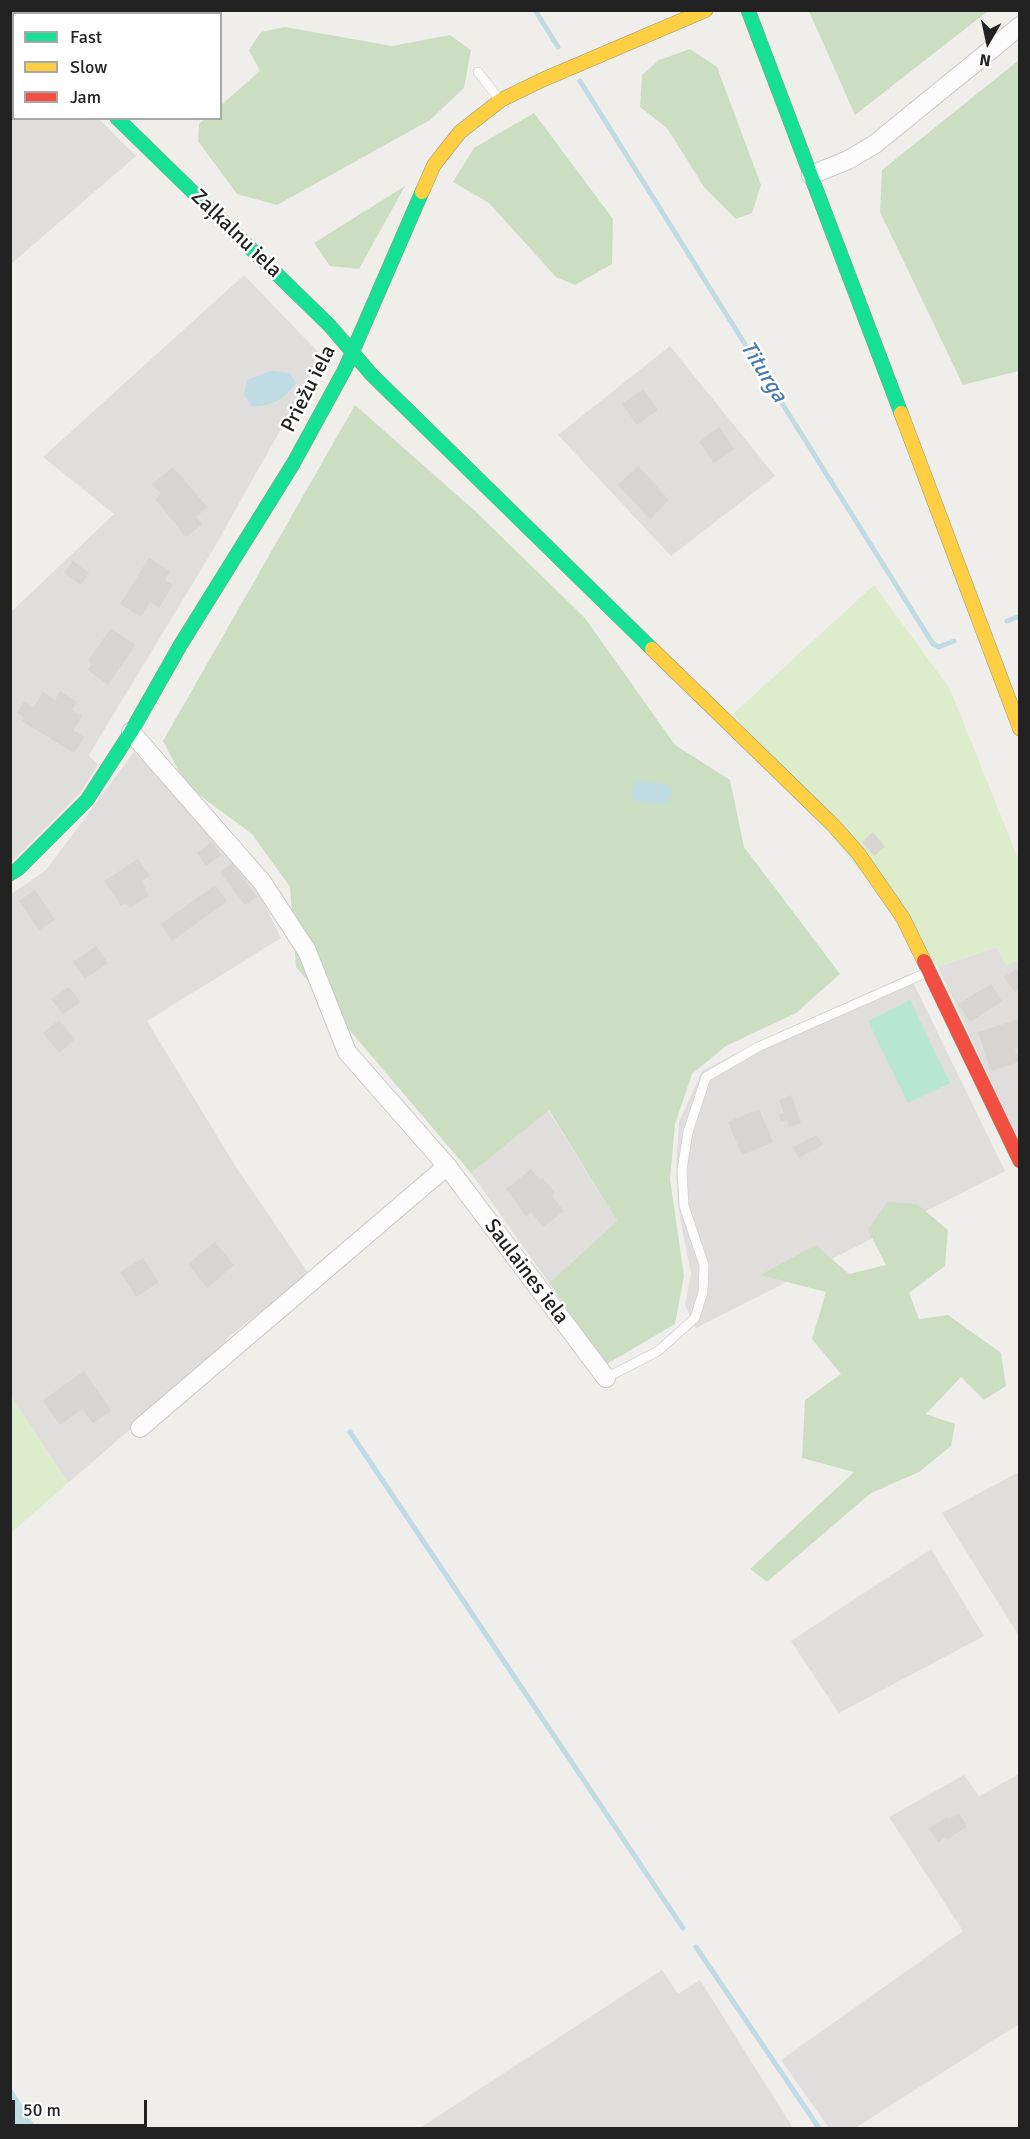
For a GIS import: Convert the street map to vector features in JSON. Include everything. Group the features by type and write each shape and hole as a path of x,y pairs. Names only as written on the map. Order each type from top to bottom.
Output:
{"street":[{"name":"Priežu iela","path":"10,874 18,869 87,800 131,732 181,644 293,464 339,379 434,165 460,132 501,100 542,80 706,10"},
{"path":"748,10 1020,729"},
{"path":"811,175 848,160 875,144 1020,26"},
{"name":"Zaļkalnu iela","path":"119,120 330,326 371,374 833,825 858,853 881,883 903,918 1020,1161"},
{"name":"Saulaines iela","path":"131,732 262,882 307,951 347,1052 447,1166 606,1378"},
{"path":"140,1428 447,1166"}],"lane":[{"path":"478,72 501,100"},
{"path":"606,1378 658,1351 695,1318 703,1292 704,1265 684,1206 682,1170 688,1132 706,1077 758,1047 928,972"}],"shaded area":[{"path":"10,28 12,30 12,120 100,120 136,156 11,264"},
{"path":"244,275 322,356 214,548 89,755 98,765 80,793 11,863 11,612 114,514 43,457"},
{"path":"670,346 775,476 671,556 558,435"},
{"path":"134,752 195,814 256,885 281,938 147,1021 236,1167 309,1274 227,1338 221,1351 68,1483 11,1396 10,895 46,870"},
{"path":"997,947 1006,965 1019,960 1019,1141 938,967"},
{"path":"909,974 1005,1171 696,1328 685,1305 691,1274 678,1206 676,1172 679,1122 702,1071 762,1040"},
{"path":"548,1110 617,1221 549,1283 471,1173"},
{"path":"1019,1472 1019,1636 942,1513"},
{"path":"931,1549 984,1636 839,1713 791,1641"},
{"path":"1019,1774 1019,2024 855,2128 829,2128 781,2060 963,1931 889,1817 964,1775 979,1796"},
{"path":"662,1970 678,1994 700,1980 793,2128 420,2128"}],"green space":[{"path":"809,11 988,11 855,115"},
{"path":"285,27 392,46 450,35 471,50 464,88 430,120 277,205 237,194 198,141 199,124 204,120 222,120 222,104 260,71 249,50 261,32"},
{"path":"690,49 717,67 761,185 752,213 736,219 704,187 667,128 640,107 642,75 659,60"},
{"path":"1019,60 1019,371 963,385 880,212 882,170"},
{"path":"534,113 613,219 612,264 575,285 556,277 489,203 453,182 474,148"},
{"path":"405,186 359,269 330,266 314,243"},
{"path":"355,405 475,511 585,618 675,745 730,780 744,847 840,974 796,1013 726,1046 692,1074 675,1124 670,1179 684,1276 675,1324 605,1365 549,1283 617,1221 549,1110 471,1173 296,967 290,887 252,834 186,785 163,741"},
{"path":"874,585 950,689 1019,861 1019,960 1006,965 997,947 938,967 733,714"},
{"path":"910,1000 950,1083 908,1103 868,1021"},
{"path":"887,1202 917,1204 948,1230 945,1266 909,1293 919,1319 948,1315 1001,1353 1006,1386 984,1400 961,1377 926,1414 955,1424 951,1446 919,1472 871,1493 767,1582 750,1569 854,1472 802,1458 805,1400 841,1374 812,1339 826,1292 760,1275 816,1245 849,1274 886,1265 868,1230"},
{"path":"11,1396 68,1483 10,1533"}],"water":[{"path":"271,371 290,373 296,383 277,401 252,406 244,395 247,380"},
{"path":"635,781 662,783 673,788 668,804 634,801 631,794"},
{"path":"11,2087 36,2128 11,2128"}],"building":[{"path":"643,389 658,410 637,425 622,404"},
{"path":"719,427 734,449 714,463 699,442"},
{"path":"638,466 669,500 650,519 618,485"},
{"path":"173,467 207,507 196,517 202,524 186,537 155,499 161,494 152,484"},
{"path":"149,558 170,571 165,580 173,585 159,608 150,602 141,617 120,604"},
{"path":"73,561 89,573 81,585 64,573"},
{"path":"111,628 135,645 108,685 88,670 92,664 88,661"},
{"path":"60,691 77,702 72,710 82,716 73,730 84,737 74,753 22,721 24,718 17,713 24,701 34,707 43,692 55,700"},
{"path":"873,832 885,847 874,856 862,842"},
{"path":"212,842 221,855 206,866 197,853"},
{"path":"138,859 150,876 142,881 149,896 130,908 126,903 121,906 104,881"},
{"path":"232,863 257,897 245,905 220,872"},
{"path":"215,885 227,901 172,941 161,924"},
{"path":"35,890 55,920 39,930 19,901"},
{"path":"96,946 108,963 85,979 73,962"},
{"path":"1020,967 1020,989 1015,992 1004,977"},
{"path":"991,984 1002,1001 970,1022 958,1004"},
{"path":"69,987 80,1002 63,1014 51,999"},
{"path":"1020,1019 1020,1047 1015,1049 1019,1062 991,1071 978,1032"},
{"path":"59,1020 75,1039 59,1053 43,1033"},
{"path":"791,1095 801,1123 789,1127 787,1120 781,1122 779,1115 784,1113 779,1100"},
{"path":"759,1109 773,1142 742,1155 728,1122"},
{"path":"817,1135 823,1145 799,1158 793,1147"},
{"path":"531,1169 540,1180 543,1178 555,1193 552,1196 564,1211 543,1227 531,1212 526,1216 506,1189"},
{"path":"215,1242 234,1265 207,1288 188,1264"},
{"path":"143,1258 159,1282 136,1297 120,1272"},
{"path":"84,1371 111,1411 93,1423 82,1409 60,1425 43,1400"},
{"path":"959,1813 967,1826 948,1839 946,1837 938,1842 929,1828"}],"waterway":[{"name":"Titurga","path":"535,10 558,47"},
{"name":"Titurga","path":"580,81 933,644 939,647 954,641"},
{"name":"Titurga","path":"1007,621 1020,616"},
{"path":"350,1432 683,1928"},
{"path":"696,1947 819,2128"}],"traffic: fast":[{"path":"748,10 901,413"},
{"path":"119,120 330,326 371,374 652,649"},
{"path":"10,874 18,869 87,800 131,732 181,644 293,464 345,369 422,192"}],"traffic: slow":[{"path":"422,192 434,165 460,132 501,100 542,80 706,10"},
{"path":"901,413 1020,729"},
{"path":"652,649 833,825 858,853 903,918 924,961"}],"traffic: jam":[{"path":"924,961 1020,1161"}]}
